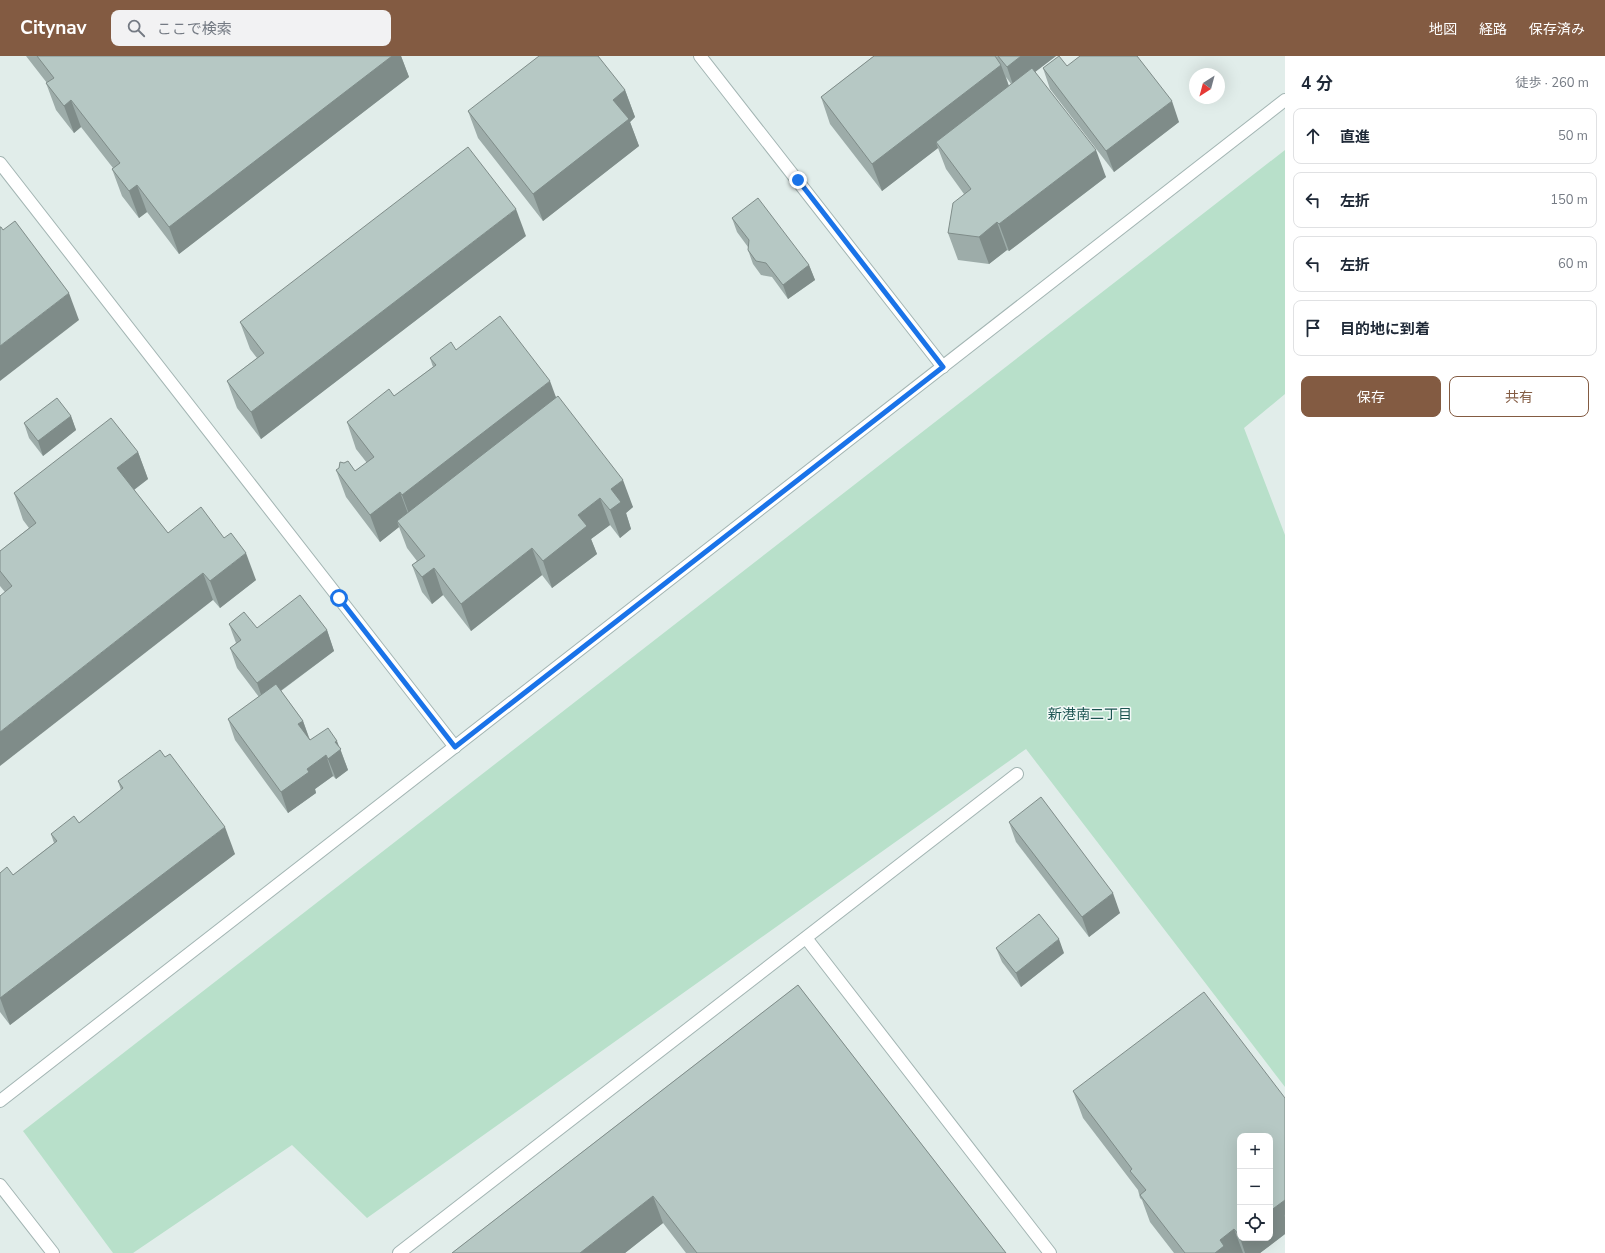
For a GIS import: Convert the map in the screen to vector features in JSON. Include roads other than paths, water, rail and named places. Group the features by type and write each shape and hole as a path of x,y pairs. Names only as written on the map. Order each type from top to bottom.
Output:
{"street":[{"path":"700,56 943,367"},
{"path":"0,1101 1285,100"},
{"path":"0,163 455,747"},
{"path":"399,1253 1017,774"},
{"path":"806,938 1050,1253"},
{"path":"0,1185 53,1253"}],"district":[{"name":"新港南二丁目","path":"1090,714"}]}
